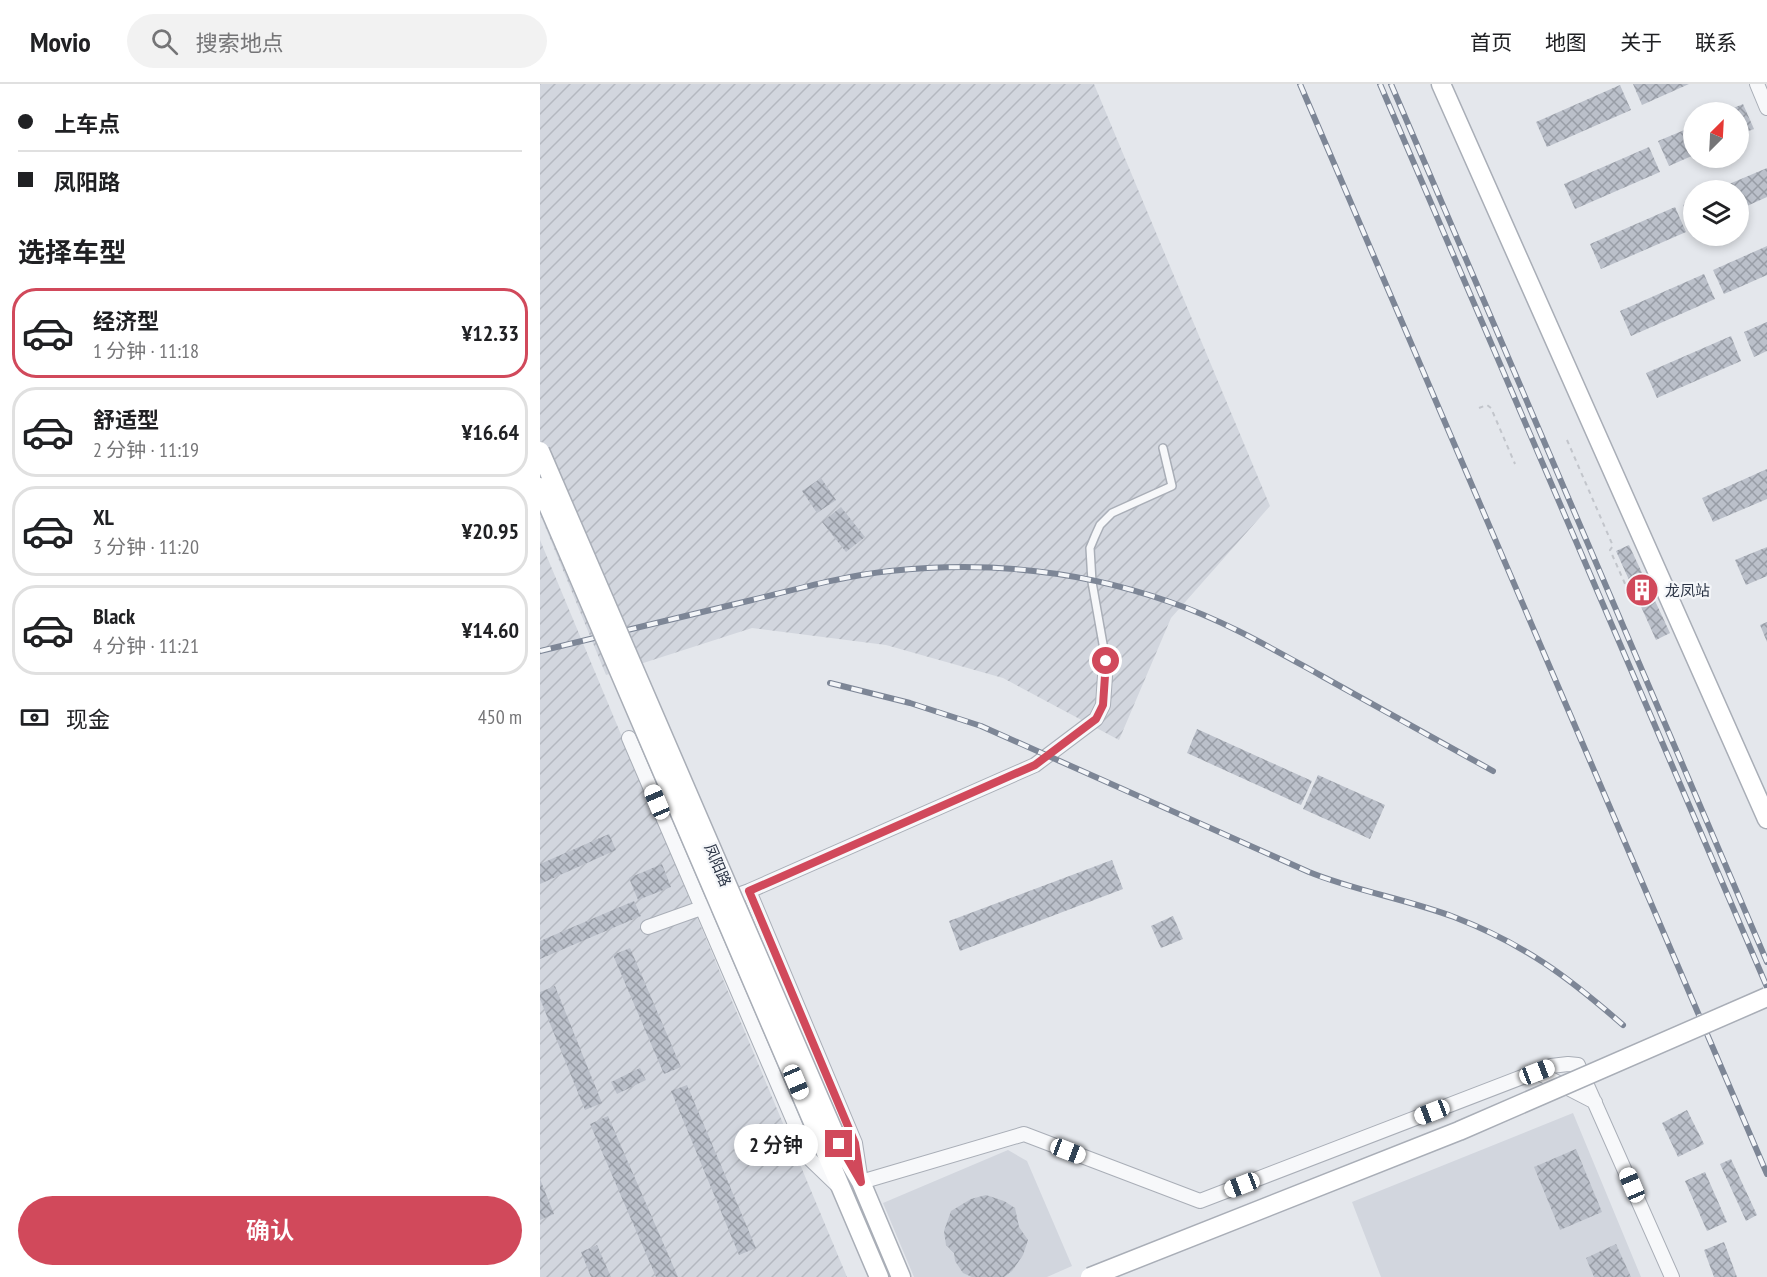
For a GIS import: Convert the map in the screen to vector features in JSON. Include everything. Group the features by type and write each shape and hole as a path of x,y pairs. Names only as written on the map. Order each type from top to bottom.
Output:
{"main road":[{"path":"1441,84 1767,819"},
{"name":"凤阳路","path":"540,452 832,1146"},
{"name":"凤阳路","path":"540,487 832,1146 861,1182 901,1277"},
{"path":"1090,1277 1460,1131 1767,997"},
{"path":"1124,1277 1767,1006"},
{"path":"832,1146 843,1191 879,1277"}],"street":[{"path":"1757,84 1767,108"},
{"path":"648,927 749,891 1035,765 1096,719 1103,705 1106,661"},
{"path":"629,738 810,1159 843,1191"},
{"path":"749,891 855,1143 861,1182 1024,1134 1200,1201 1551,1066 1578,1065 1671,1277"},
{"path":"1537,1072 1595,1102"}],"lane":[{"path":"1106,661 1092,582 1090,548 1100,525 1112,513 1172,486 1163,448"}],"path":[{"path":"1479,408 1487,405 1491,408 1515,464"},
{"path":"1567,440 1613,546 1610,550 1630,595 1661,580"}],"shaded area":[{"path":"540,84 1094,84 1270,506 1171,618 1119,740 1003,678 886,645 752,628 606,675 540,514"},
{"path":"540,540 847,1277 540,1277"},
{"path":"1573,1113 1641,1277 1381,1277 1352,1202"},
{"path":"1008,1150 1027,1161 1072,1266 1047,1277 914,1277 883,1203"}],"building":[{"path":"1633,84 1689,84 1642,105"},
{"path":"1620,85 1631,110 1547,147 1536,122"},
{"path":"1749,118 1754,129 1749,131"},
{"path":"1683,131 1683,160 1669,166 1658,141"},
{"path":"1649,147 1660,172 1575,209 1564,184"},
{"path":"1767,168 1767,197 1749,205 1749,180 1739,180"},
{"path":"1675,207 1683,225 1683,233 1601,269 1590,244"},
{"path":"1767,246 1767,275 1724,294 1713,270"},
{"path":"1704,274 1715,299 1631,336 1620,311"},
{"path":"1767,322 1767,351 1754,357 1744,332"},
{"path":"1731,336 1741,361 1657,398 1646,373"},
{"path":"1767,469 1767,499 1713,522 1702,498"},
{"path":"821,478 836,500 817,513 802,491"},
{"path":"841,507 865,537 846,552 822,522"},
{"name":"龙凤站","path":"1629,545 1670,633 1656,640 1616,551"},
{"path":"1767,547 1767,576 1746,585 1735,560"},
{"path":"1767,622 1767,642 1760,625"},
{"path":"1197,729 1312,781 1301,805 1187,753"},
{"path":"1318,775 1385,805 1370,839 1303,809"},
{"path":"609,834 616,850 540,884 540,864"},
{"path":"1112,860 1123,889 960,951 949,921"},
{"path":"662,864 671,887 638,900 629,878"},
{"path":"634,901 641,916 540,959 540,941"},
{"path":"1173,916 1183,939 1161,948 1151,926"},
{"path":"630,948 681,1067 664,1074 613,955"},
{"path":"555,986 602,1103 585,1110 540,999 540,992"},
{"path":"640,1068 646,1080 617,1094 611,1082"},
{"path":"687,1085 756,1248 739,1255 671,1091"},
{"path":"1687,1110 1704,1144 1678,1157 1662,1123"},
{"path":"608,1116 678,1277 656,1277 590,1124"},
{"path":"1576,1149 1602,1212 1560,1230 1534,1167"},
{"path":"1731,1159 1757,1215 1746,1221 1720,1164"},
{"path":"1705,1172 1727,1222 1707,1231 1685,1181"},
{"path":"540,1179 554,1214 540,1220"},
{"path":"986,1195 1004,1201 1015,1208 1019,1227 1028,1240 1023,1255 1012,1271 1004,1277 972,1277 963,1273 955,1261 954,1253 946,1245 944,1231 951,1211 971,1199"},
{"path":"1724,1242 1737,1277 1714,1277 1704,1250"},
{"path":"1616,1244 1631,1277 1594,1277 1586,1258"},
{"path":"597,1245 611,1277 591,1277 581,1252"}],"railway":[{"path":"1300,84 1767,1174"},
{"path":"1380,84 1767,987"},
{"path":"1391,84 1767,962"},
{"path":"540,651 820,583 872,573 961,567 1067,575 1136,591 1209,617 1265,645 1493,771"},
{"path":"830,683 910,703 981,726 1309,872 1345,885 1436,911 1479,927 1544,963 1583,991 1623,1025"}],"place":[{"name":"龙凤站","path":"1642,590"}],"route":[{"path":"839,1144 861,1182 855,1143 749,891 1035,765 1096,719 1103,705 1106,661"}]}
